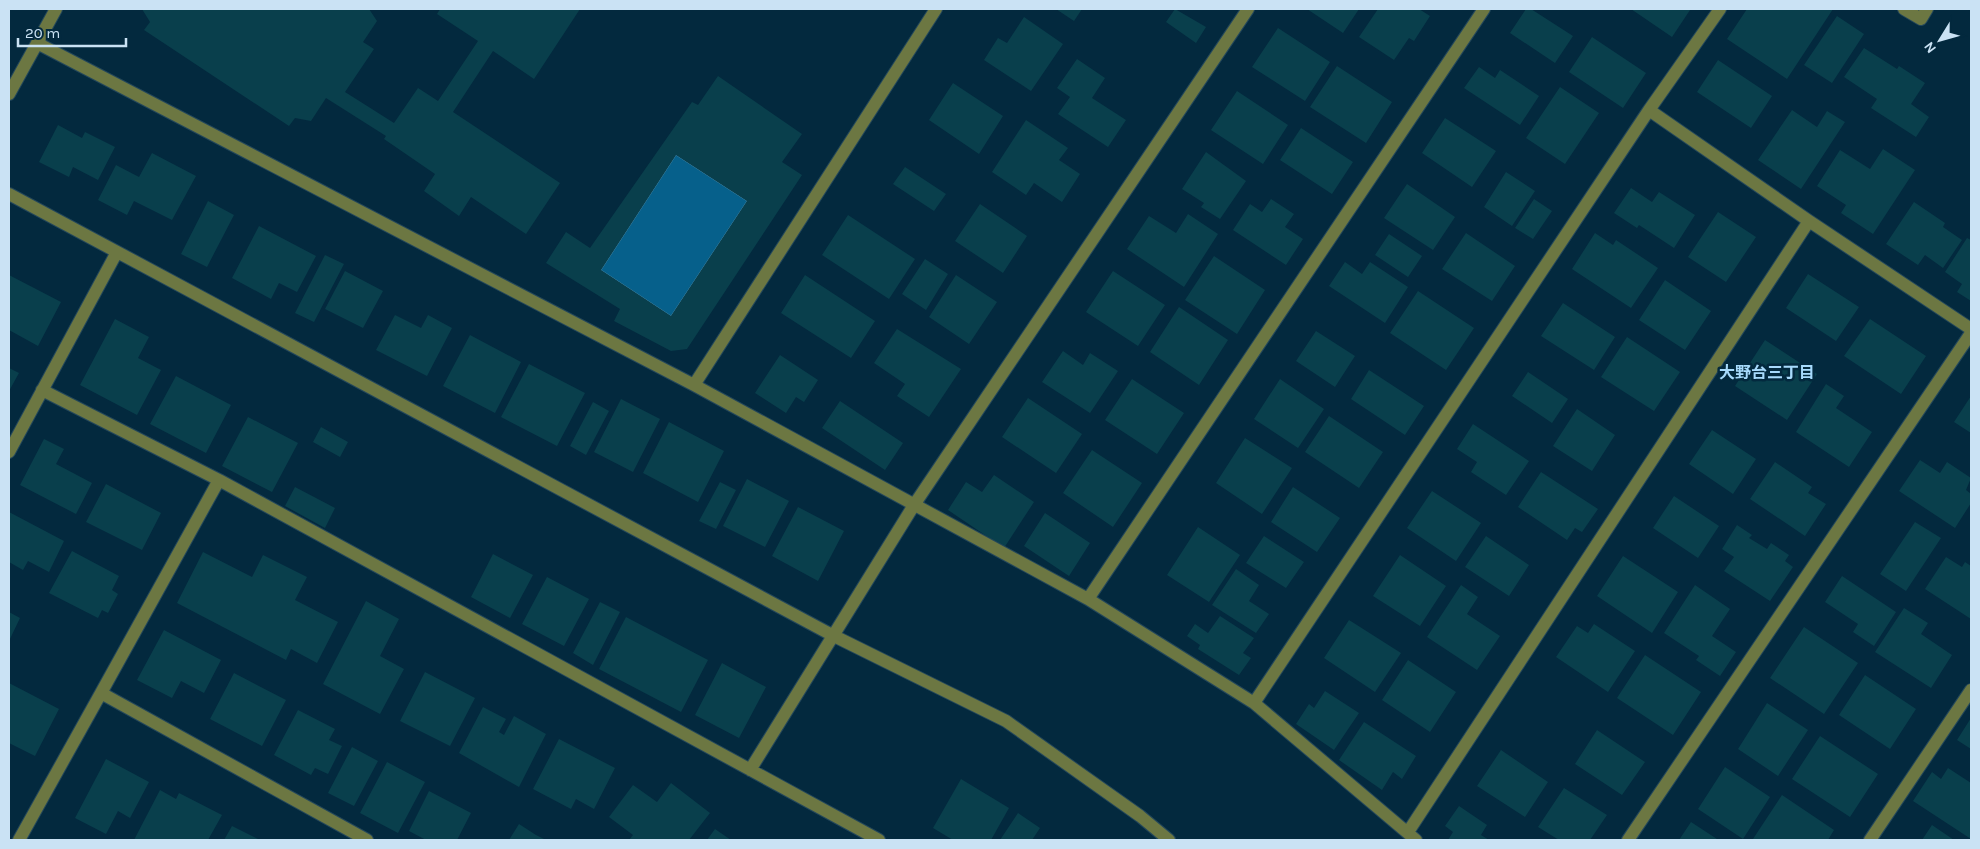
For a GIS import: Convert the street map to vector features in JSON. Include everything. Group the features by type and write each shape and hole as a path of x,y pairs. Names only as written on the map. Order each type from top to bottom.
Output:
{"street":[{"path":"9,94 56,9"},
{"path":"694,385 936,9"},
{"path":"750,770 914,505 1248,9"},
{"path":"1088,599 1484,9"},
{"path":"1254,703 1649,110 1720,9"},
{"path":"1904,9 1921,19 1927,9"},
{"path":"37,43 694,385 1088,599 1254,703 1412,836 1809,222"},
{"path":"1628,840 1971,331 1809,222 1649,110"},
{"path":"9,194 832,635 1006,722 1140,816 1169,840"},
{"path":"9,452 117,252"},
{"path":"42,390 219,480 879,840"},
{"path":"19,840 219,480"},
{"path":"1870,840 1971,690"},
{"path":"101,692 367,840"}],"water":[{"path":"676,155 747,201 671,316 601,270"}],"building":[{"path":"142,9 369,9 377,21 363,42 374,49 345,92 394,123 418,88 438,101 478,41 437,14 440,9 580,9 534,79 493,51 453,112 560,183 526,234 471,197 459,216 424,191 435,174 384,139 386,136 326,98 311,121 295,118 289,126 144,30 150,22"},
{"path":"1056,9 1082,9 1074,21"},
{"path":"1175,9 1206,27 1196,43 1166,22"},
{"path":"1307,9 1359,9 1343,33"},
{"path":"1378,9 1419,9 1430,16 1414,41 1409,38 1394,60 1359,37"},
{"path":"1526,9 1531,9 1573,36 1555,63 1510,33"},
{"path":"1631,9 1688,9 1690,10 1672,37"},
{"path":"1747,9 1833,9 1787,79 1727,39"},
{"path":"1837,16 1864,34 1832,83 1804,65"},
{"path":"1024,17 1063,44 1031,91 984,60 998,38 1007,43"},
{"path":"1278,28 1330,62 1305,101 1252,67"},
{"path":"1592,37 1646,73 1623,108 1569,72"},
{"path":"1864,48 1897,69 1899,66 1925,83 1911,104 1929,117 1916,137 1871,108 1877,99 1844,77"},
{"path":"1077,59 1105,78 1092,98 1126,120 1108,147 1058,114 1070,97 1057,88"},
{"path":"1718,60 1772,96 1751,128 1697,92"},
{"path":"1337,66 1392,102 1366,143 1310,107"},
{"path":"1479,67 1495,78 1500,70 1539,96 1520,125 1464,88"},
{"path":"718,76 802,134 782,162 802,175 687,349 671,351 614,321 620,309 546,263 566,232 590,248 692,102 698,105","holes":["676,155 747,201 671,316 601,270"]},
{"path":"953,83 1003,116 979,154 929,120"},
{"path":"1560,87 1599,113 1565,164 1526,138"},
{"path":"1237,91 1288,125 1263,164 1211,130"},
{"path":"1792,110 1817,127 1827,111 1845,122 1801,189 1758,160"},
{"path":"1445,118 1496,151 1472,187 1422,153"},
{"path":"1026,120 1068,148 1059,160 1080,174 1062,202 1034,183 1026,195 992,172"},
{"path":"58,125 82,138 85,132 115,147 98,180 73,167 69,177 39,162"},
{"path":"1301,128 1353,162 1332,194 1280,160"},
{"path":"1883,149 1915,170 1873,234 1841,213 1846,205 1817,186 1840,150 1870,169"},
{"path":"1206,152 1246,181 1220,219 1201,207 1204,203 1182,189"},
{"path":"152,153 196,176 172,220 134,201 127,215 98,200 116,165 139,177"},
{"path":"905,167 946,194 934,211 893,184"},
{"path":"1506,172 1535,191 1512,226 1484,207"},
{"path":"1407,184 1455,217 1433,250 1384,218"},
{"path":"1631,188 1652,202 1659,192 1695,215 1674,248 1639,225 1637,228 1614,213"},
{"path":"1271,199 1294,214 1285,227 1303,239 1286,265 1233,230 1250,204 1262,212"},
{"path":"1534,199 1552,211 1533,239 1515,228"},
{"path":"208,201 234,215 207,267 181,254"},
{"path":"1914,202 1945,223 1943,227 1962,240 1943,268 1925,255 1918,265 1886,244"},
{"path":"980,204 1027,236 1003,273 955,241"},
{"path":"1718,212 1756,237 1726,282 1688,257"},
{"path":"1188,214 1218,234 1184,287 1127,249 1149,216 1176,233"},
{"path":"848,215 915,259 889,299 822,255"},
{"path":"259,226 316,256 297,292 279,283 271,299 232,278"},
{"path":"1466,233 1515,266 1492,301 1442,269"},
{"path":"1595,233 1613,245 1616,240 1658,268 1631,308 1572,269"},
{"path":"1389,234 1422,256 1408,277 1375,255"},
{"path":"1967,238 1971,240 1971,301 1957,292 1962,284 1945,272"},
{"path":"325,255 344,264 314,322 295,313"},
{"path":"1214,256 1265,290 1237,334 1185,300"},
{"path":"925,259 948,274 926,310 902,294"},
{"path":"1345,262 1362,274 1370,262 1408,287 1385,323 1329,286"},
{"path":"345,271 383,291 363,328 325,309"},
{"path":"1113,271 1165,305 1138,346 1086,312"},
{"path":"1808,274 1859,307 1836,341 1786,308"},
{"path":"9,275 61,302 38,346 9,330"},
{"path":"805,275 875,321 851,358 781,313"},
{"path":"956,275 997,302 969,344 929,317"},
{"path":"1665,280 1711,311 1685,350 1639,320"},
{"path":"1418,291 1474,328 1446,370 1390,333"},
{"path":"1563,303 1615,337 1594,370 1541,336"},
{"path":"1179,307 1228,340 1199,385 1150,352"},
{"path":"395,315 421,328 428,315 452,328 427,376 376,350"},
{"path":"115,319 149,337 138,358 161,370 137,415 80,385"},
{"path":"1870,319 1926,356 1901,394 1844,356"},
{"path":"897,329 961,369 929,417 897,396 905,384 874,363"},
{"path":"1316,331 1355,356 1335,387 1296,361"},
{"path":"470,335 521,362 495,413 443,386"},
{"path":"1627,337 1680,372 1654,411 1601,377"},
{"path":"1765,340 1817,374 1787,420 1735,386"},
{"path":"1063,351 1083,365 1090,353 1118,371 1090,413 1042,382"},
{"path":"780,355 818,380 804,402 796,397 786,413 755,393"},
{"path":"529,364 585,393 557,446 501,417"},
{"path":"9,368 19,373 9,391"},
{"path":"1369,370 1424,406 1405,435 1351,399"},
{"path":"1528,372 1568,399 1552,423 1512,396"},
{"path":"176,376 231,405 206,453 150,424"},
{"path":"1132,379 1184,413 1157,454 1105,420"},
{"path":"1280,379 1324,409 1298,448 1254,419"},
{"path":"1826,384 1844,396 1836,408 1872,432 1849,467 1796,432"},
{"path":"1971,396 1971,433 1954,422"},
{"path":"1028,398 1082,434 1056,473 1002,437"},
{"path":"621,399 660,419 633,472 594,452"},
{"path":"840,401 903,443 885,470 822,428"},
{"path":"593,402 609,411 586,455 570,446"},
{"path":"1577,409 1615,435 1592,471 1553,446"},
{"path":"1329,416 1383,452 1359,488 1305,452"},
{"path":"248,417 298,443 272,492 222,466"},
{"path":"669,422 724,451 698,502 643,473"},
{"path":"1473,424 1529,461 1506,495 1471,472 1477,462 1457,449"},
{"path":"321,427 348,442 340,457 313,442"},
{"path":"1712,430 1756,459 1733,494 1689,464"},
{"path":"1245,438 1292,468 1262,514 1216,483"},
{"path":"44,439 64,449 56,464 92,483 76,514 20,485"},
{"path":"1092,450 1142,483 1113,527 1063,493"},
{"path":"1920,460 1940,473 1947,462 1971,478 1966,490 1971,494 1971,503 1955,528 1899,491"},
{"path":"1775,462 1812,487 1808,493 1826,504 1805,536 1750,499"},
{"path":"1541,472 1598,509 1582,532 1575,528 1567,540 1518,507"},
{"path":"994,475 1034,502 1004,548 948,510 966,482 982,492"},
{"path":"747,479 789,501 765,547 723,526"},
{"path":"720,482 736,490 716,529 699,521"},
{"path":"106,484 161,513 142,550 86,522"},
{"path":"295,487 335,508 325,528 285,506"},
{"path":"1293,487 1340,518 1317,552 1271,522"},
{"path":"1432,491 1481,523 1456,561 1407,528"},
{"path":"1674,496 1719,526 1698,558 1653,528"},
{"path":"798,507 844,531 818,581 772,556"},
{"path":"9,512 64,541 49,572 28,561 23,570 9,562"},
{"path":"1045,513 1090,543 1069,576 1024,546"},
{"path":"1915,522 1941,538 1906,591 1880,574"},
{"path":"1737,525 1752,535 1749,538 1767,549 1771,543 1789,555 1785,561 1793,567 1770,601 1724,571 1734,557 1722,549"},
{"path":"1198,527 1240,555 1209,602 1167,575"},
{"path":"1264,536 1304,562 1286,588 1246,563"},
{"path":"1486,536 1529,565 1509,596 1465,567"},
{"path":"72,551 119,576 112,590 118,594 108,613 102,610 98,618 49,593"},
{"path":"203,552 252,577 263,555 307,577 295,600 338,622 317,663 291,649 286,660 177,603"},
{"path":"493,554 533,575 510,618 471,597"},
{"path":"1400,555 1446,586 1420,626 1373,596"},
{"path":"1623,556 1678,592 1652,633 1597,596"},
{"path":"1946,557 1962,567 1965,562 1971,566 1971,619 1925,589"},
{"path":"1236,569 1259,585 1249,601 1269,614 1256,633 1212,605"},
{"path":"1842,576 1896,612 1874,646 1853,632 1858,624 1825,602"},
{"path":"547,577 589,599 564,646 522,624"},
{"path":"1461,585 1478,597 1467,614 1500,636 1477,670 1427,637"},
{"path":"1695,585 1730,609 1712,636 1736,652 1720,676 1696,660 1699,656 1664,633"},
{"path":"366,601 399,619 380,656 404,669 380,714 323,684"},
{"path":"600,602 620,612 593,665 573,653"},
{"path":"1904,608 1928,623 1921,634 1952,655 1931,688 1875,652"},
{"path":"9,612 20,618 9,641"},
{"path":"1220,616 1254,638 1243,653 1251,658 1239,675 1198,649 1200,645 1187,636 1195,624 1208,633"},
{"path":"626,617 708,660 681,712 599,669"},
{"path":"1349,620 1401,653 1375,692 1324,658"},
{"path":"1594,624 1635,651 1608,692 1556,657 1577,626 1588,633"},
{"path":"1804,627 1858,663 1824,714 1770,678"},
{"path":"164,630 221,660 204,693 181,681 172,698 137,680"},
{"path":"1645,655 1701,692 1673,735 1617,698"},
{"path":"1408,660 1456,692 1430,732 1382,700"},
{"path":"722,663 766,687 739,738 695,715"},
{"path":"425,672 475,698 450,746 400,721"},
{"path":"234,673 286,700 262,746 210,719"},
{"path":"1865,675 1916,709 1890,749 1839,715"},
{"path":"9,683 59,709 35,756 9,743"},
{"path":"1325,691 1359,713 1334,750 1296,724 1309,704 1314,708"},
{"path":"1767,703 1808,730 1778,776 1738,749"},
{"path":"483,707 506,719 499,732 504,735 514,716 546,734 519,787 459,753"},
{"path":"298,710 335,729 329,740 342,746 328,774 315,768 311,775 274,755"},
{"path":"1971,718 1971,749 1957,740"},
{"path":"1364,722 1416,756 1402,779 1393,772 1382,790 1339,760"},
{"path":"1597,730 1645,762 1622,795 1575,764"},
{"path":"1820,736 1878,774 1850,817 1792,779"},
{"path":"559,739 615,768 594,809 576,799 571,809 533,789"},
{"path":"352,747 378,761 354,806 328,793"},
{"path":"1501,750 1548,782 1525,817 1477,786"},
{"path":"106,759 149,782 130,818 118,811 106,834 75,818"},
{"path":"387,762 425,782 398,833 360,813"},
{"path":"1725,767 1770,797 1743,839 1698,809"},
{"path":"1948,768 1971,783 1971,839 1913,801 1932,772 1941,779"},
{"path":"961,779 1009,808 991,840 953,840 933,828"},
{"path":"671,783 710,813 689,840 629,840 633,835 609,817 633,785 657,802"},
{"path":"1564,788 1607,815 1590,840 1559,840 1538,827"},
{"path":"160,790 176,799 179,793 222,815 208,840 134,840"},
{"path":"429,791 471,813 457,840 426,840 409,831"},
{"path":"1782,795 1834,830 1828,840 1753,839"},
{"path":"1459,806 1487,825 1481,835 1489,840 1448,840 1453,832 1445,826"},
{"path":"1018,813 1040,828 1032,840 1000,840"},
{"path":"1691,822 1717,839 1679,840"},
{"path":"519,824 536,835 546,840 509,840"},
{"path":"1932,825 1954,840 1922,840"},
{"path":"232,826 260,840 224,840"},
{"path":"715,829 731,840 707,840"}],"district":[{"name":"大野台三丁目","path":"1767,372"}]}
